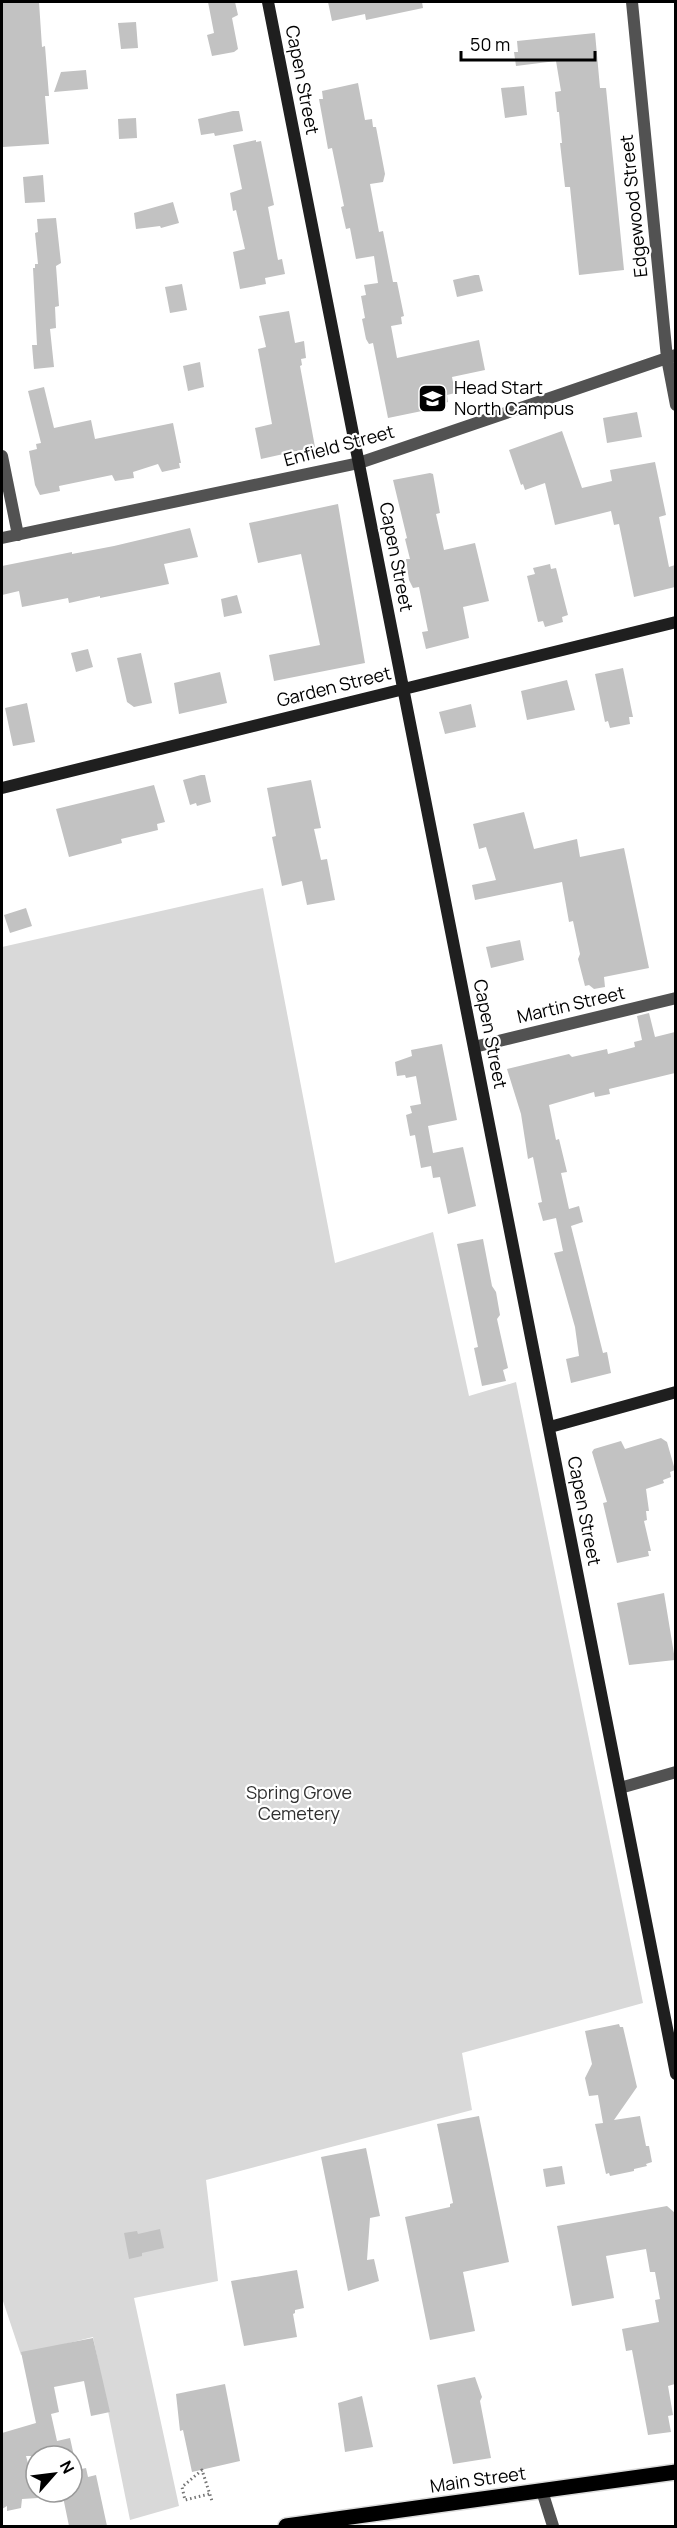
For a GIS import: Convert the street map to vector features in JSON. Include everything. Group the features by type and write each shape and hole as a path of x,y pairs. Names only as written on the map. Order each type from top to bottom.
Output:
{"main road":[{"name":"Main Street","path":"286,2526 675,2472"}],"street":[{"name":"Capen Street","path":"268,2 550,1427 675,2074"},
{"name":"Edgewood Street","path":"632,2 675,405"},
{"name":"Enfield Street","path":"2,538 359,463 671,356"},
{"path":"2,456 18,535"},
{"name":"Garden Street","path":"2,788 675,622"},
{"name":"Martin Street","path":"474,1047 675,998"},
{"path":"550,1427 675,1392"},
{"path":"620,1788 675,1772"},
{"path":"542,2491 553,2526"}],"path":[{"path":"210,2494 185,2500 182,2487 202,2470 210,2494 212,2501"}],"green space":[{"name":"Spring Grove Cemetery","path":"263,888 335,1263 433,1232 469,1396 516,1382 643,2003 462,2053 472,2110 206,2180 218,2281 134,2298 179,2506 130,2520 93,2337 21,2355 2,2298 2,947"}],"building":[{"path":"2,2 39,2 49,96 45,96 49,144 3,147"},
{"path":"208,2 235,2 238,15 232,18 238,49 234,52 212,56 207,35 214,33"},
{"path":"328,2 422,2 423,8 366,20 365,14 332,21"},
{"path":"136,22 138,48 121,49 118,23"},
{"path":"595,33 600,88 606,88 624,270 579,275 570,187 565,187 560,143 562,143 559,112 557,112 555,92 561,91 556,61 516,66 514,52 518,52 517,41"},
{"path":"86,70 88,89 54,92 61,72"},
{"path":"358,83 365,120 372,119 373,127 376,127 385,174 383,182 370,184 379,232 383,231 393,282 397,282 404,316 401,317 402,324 391,326 397,358 479,340 485,370 452,377 455,393 447,395 448,402 422,411 388,418 373,343 369,344 366,339 362,319 365,318 361,296 366,295 364,285 378,283 374,256 356,259 350,228 346,229 341,207 344,206 332,148 328,149 319,99 323,99 322,91"},
{"path":"524,86 527,115 505,118 501,88"},
{"path":"239,111 243,131 215,136 214,133 201,135 198,119"},
{"path":"136,118 137,138 119,139 118,119"},
{"path":"256,140 256,142 261,141 274,205 268,207 278,260 282,259 285,274 265,278 266,284 240,289 233,252 245,249 230,193 242,189 233,145"},
{"path":"43,175 45,202 25,203 23,177"},
{"path":"173,202 179,223 161,228 160,226 136,229 134,213"},
{"path":"56,218 61,263 56,266 59,306 55,307 56,328 50,329 54,367 34,369 32,345 37,345 33,268 35,264 38,264 35,233 38,232 37,219"},
{"path":"479,275 483,291 457,297 453,280"},
{"path":"182,284 187,310 170,313 165,287"},
{"path":"289,311 295,343 304,341 306,358 301,359 302,365 300,366 315,447 261,459 255,428 272,424 258,349 266,347 259,316"},
{"path":"200,362 204,387 188,391 183,366"},
{"path":"44,387 54,428 91,420 95,439 173,423 180,468 162,472 158,464 133,472 134,478 115,481 112,475 59,486 60,491 40,495 35,485 29,451 37,449 36,444 41,443 28,391"},
{"path":"637,412 642,437 607,443 603,418"},
{"path":"562,431 582,488 612,481 610,470 655,462 666,515 659,517 669,567 675,565 675,587 634,597 619,524 614,525 611,511 555,525 545,483 525,490 523,484 521,485 509,450"},
{"path":"433,474 440,513 436,514 444,550 475,543 489,601 463,607 469,638 426,649 422,632 428,631 419,587 413,588 409,580 406,559 410,559 405,539 407,538 393,480"},
{"path":"338,504 365,663 274,681 269,655 320,645 301,554 258,563 249,523"},
{"path":"190,528 198,557 164,564 169,584 69,603 68,598 22,607 19,591 2,595 2,566 114,546"},
{"path":"550,564 551,569 556,568 568,615 562,617 563,622 545,627 543,621 538,622 527,576 535,574 533,568"},
{"path":"237,595 242,613 224,617 221,599"},
{"path":"88,649 93,667 76,672 71,653"},
{"path":"141,653 152,703 134,707 127,702 117,658"},
{"path":"623,668 633,717 629,717 630,724 610,728 608,721 605,722 595,674"},
{"path":"220,672 227,703 179,714 174,683"},
{"path":"567,680 575,710 527,720 521,691"},
{"path":"27,703 35,742 13,746 5,708"},
{"path":"471,704 476,727 445,734 439,712"},
{"path":"205,775 211,802 197,806 196,803 190,805 183,780"},
{"path":"311,780 321,828 314,829 321,860 327,859 335,900 307,905 302,881 282,886 272,837 276,836 267,788"},
{"path":"154,785 165,822 157,824 158,830 121,839 122,843 69,857 56,809"},
{"path":"524,812 534,849 577,839 580,857 624,848 649,968 604,977 605,987 594,989 589,985 585,986 578,959 580,954 573,921 569,922 562,882 475,900 472,885 496,880 486,847 479,849 473,824"},
{"path":"26,908 32,926 10,933 4,915"},
{"path":"520,940 524,960 491,968 486,947"},
{"path":"649,1013 655,1037 675,1032 675,1073 609,1089 610,1094 595,1097 594,1092 549,1105 556,1140 559,1139 567,1172 561,1173 569,1209 579,1206 583,1222 571,1226 603,1353 607,1352 611,1373 571,1383 566,1359 579,1356 575,1327 554,1253 563,1251 556,1218 543,1221 538,1203 542,1202 533,1157 528,1159 521,1114 507,1069 569,1054 572,1057 607,1049 608,1054 635,1047 634,1042 642,1040 637,1016"},
{"path":"442,1044 457,1120 428,1126 433,1153 463,1147 476,1206 448,1214 440,1177 433,1178 431,1166 421,1168 415,1135 410,1136 406,1115 412,1113 410,1106 421,1104 416,1076 406,1078 405,1075 397,1076 395,1062 412,1056 411,1050"},
{"path":"483,1239 492,1286 496,1292 500,1315 497,1319 508,1368 503,1370 506,1381 482,1386 474,1348 478,1347 457,1244"},
{"path":"661,1438 667,1442 675,1470 670,1472 671,1477 663,1480 664,1483 646,1489 649,1511 646,1511 647,1520 644,1521 651,1551 648,1551 649,1556 617,1563 603,1503 607,1502 592,1452 594,1449 621,1441 625,1449"},
{"path":"664,1593 675,1660 629,1665 617,1603"},
{"path":"619,2024 623,2027 637,2087 614,2120 640,2116 652,2162 634,2171 610,2176 609,2173 606,2174 595,2124 603,2123 598,2095 589,2096 585,2078 592,2064 585,2031"},
{"path":"479,2116 509,2262 463,2272 475,2331 430,2340 405,2217 450,2207 453,2203 437,2124"},
{"path":"366,2148 380,2216 370,2218 367,2260 374,2259 379,2281 348,2291 321,2157"},
{"path":"562,2166 565,2184 546,2187 543,2169"},
{"path":"667,2206 675,2213 675,2384 668,2386 673,2415 668,2416 671,2432 648,2435 632,2350 626,2351 622,2329 659,2322 655,2300 660,2299 655,2272 650,2272 646,2249 606,2256 614,2298 572,2306 557,2226"},
{"path":"160,2229 164,2248 142,2253 142,2256 129,2259 124,2233 137,2231 138,2234"},
{"path":"297,2270 304,2308 295,2310 293,2314 297,2337 244,2346 231,2281"},
{"path":"93,2338 110,2412 91,2416 84,2381 54,2387 59,2412 51,2414 57,2441 70,2438 71,2444 24,2444 24,2499 22,2499 21,2508 7,2511 7,2506 2,2509 2,2433 36,2423 21,2352"},
{"path":"475,2377 482,2397 480,2401 491,2458 453,2464 437,2385"},
{"path":"225,2384 240,2461 192,2472 183,2430 180,2431 176,2394"},
{"path":"362,2396 373,2447 345,2452 338,2403"},
{"path":"84,2468 86,2468 88,2477 96,2475 107,2526 69,2526 64,2504 84,2504"}],"place":[{"name":"Head Start North Campus","path":"433,398"}]}
